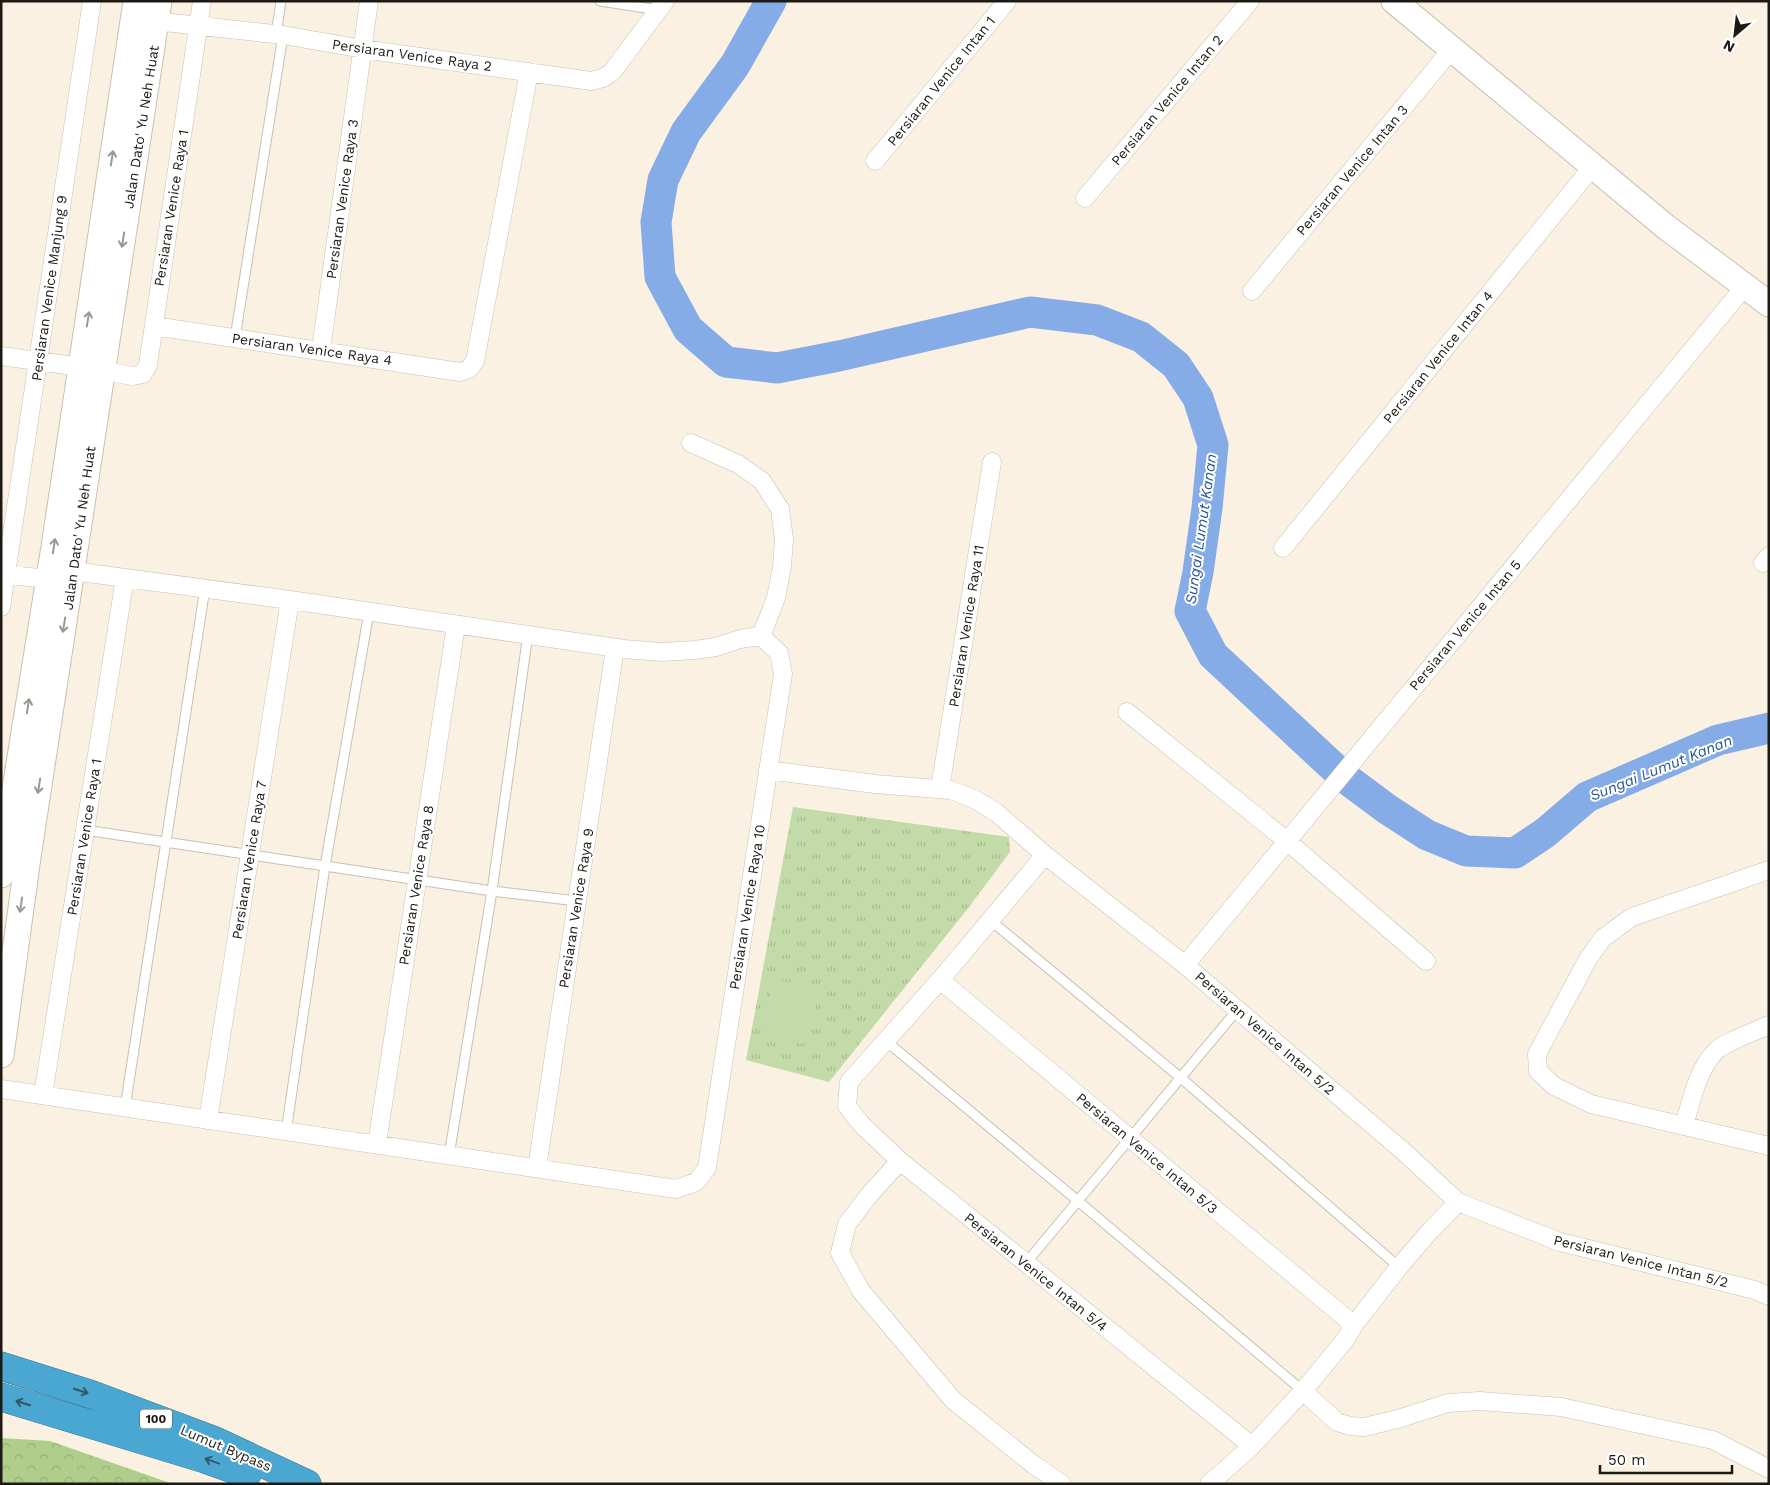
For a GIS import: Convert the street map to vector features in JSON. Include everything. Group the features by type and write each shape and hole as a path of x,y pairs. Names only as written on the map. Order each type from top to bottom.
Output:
{"highway":[{"path":"1,1354 42,1379"},
{"name":"Lumut Bypass","path":"1,1366 90,1394 213,1440 307,1484"},
{"name":"Lumut Bypass","path":"1,1397 205,1459 274,1484"}],"main road":[{"path":"1398,3 1666,227 1769,304"},
{"name":"Jalan Dato' Yu Neh Huat","path":"1,876 35,741 72,571 93,431 93,383 90,374 92,362 111,318 146,11"},
{"name":"Jalan Dato' Yu Neh Huat","path":"1,1055 28,857 48,579 92,369 146,11"}],"street":[{"name":"Persiaran Venice Manjung 9","path":"1,607 4,574 92,1"},
{"name":"Persiaran Venice Raya 1","path":"92,369 133,376 143,374 148,365 202,1"},
{"name":"Persiaran Venice Raya 3","path":"321,350 370,1"},
{"name":"Persiaran Venice Intan 1","path":"875,161 1006,1"},
{"name":"Persiaran Venice Intan 2","path":"1085,198 1250,1"},
{"name":"Persiaran Venice Raya 2","path":"146,11 199,26 280,35 363,49 591,81 603,78 612,72 662,6"},
{"name":"Persiaran Venice Intan 3","path":"1252,291 1452,50"},
{"name":"Persiaran Venice Raya 4","path":"154,326 460,372 470,369 475,361 529,72"},
{"name":"Persiaran Venice Intan 4","path":"1283,548 1593,166"},
{"name":"Persiaran Venice Intan 5","path":"1185,965 1745,286"},
{"path":"1,356 92,369"},
{"path":"72,571 206,588 615,648 662,652 695,650 761,636 776,598 782,567 784,539 780,509 762,481 738,464 691,443"},
{"name":"Persiaran Venice Raya 11","path":"940,789 992,462"},
{"path":"4,574 48,579"},
{"name":"Persiaran Venice Raya 1","path":"43,1096 125,578"},
{"name":"Persiaran Venice Raya 7","path":"208,1120 290,600"},
{"name":"Persiaran Venice Raya 8","path":"377,1144 456,625"},
{"name":"Persiaran Venice Raya 10","path":"537,1168 676,1189 696,1182 707,1168 783,674 779,653 761,636"},
{"name":"Persiaran Venice Raya 9","path":"537,1168 615,648"},
{"path":"1127,712 1287,841 1426,961"},
{"name":"Persiaran Venice Intan 5/2","path":"768,770 875,784 951,790 974,799 997,813 1045,855 1185,965 1403,1151 1458,1202 1560,1242 1755,1290 1769,1296"},
{"path":"886,1041 1045,855"},
{"path":"1769,870 1632,917 1603,938 1588,960 1536,1054 1538,1071 1554,1086 1591,1104 1769,1146"},
{"name":"Persiaran Venice Intan 5/3","path":"940,980 1354,1325"},
{"path":"1684,1126 1702,1071 1716,1050 1769,1025"},
{"name":"Persiaran Venice Intan 5/4","path":"886,1041 849,1082 847,1106 861,1124 900,1161 1252,1446"},
{"path":"1,1089 537,1168"},
{"path":"900,1161 870,1194 847,1224 840,1253 861,1291 953,1400 1062,1484"},
{"path":"1209,1484 1252,1446 1303,1391 1345,1340 1354,1325 1399,1267 1458,1202"},
{"path":"1303,1391 1337,1422 1350,1426 1364,1427 1398,1420 1448,1403 1480,1401 1560,1407 1713,1440 1769,1469"}],"lane":[{"path":"235,338 280,35 281,1"},
{"path":"600,1 662,6"},
{"path":"125,1108 206,588"},
{"path":"286,1132 324,866 369,612"},
{"path":"449,1156 492,891 528,634"},
{"path":"85,830 577,902"},
{"path":"990,920 1181,1078 1399,1267"},
{"path":"1026,1263 1238,1010"},
{"path":"886,1041 1303,1391"}],"green space":[{"path":"793,807 1009,837 1010,852 969,907 829,1082 746,1060"},
{"path":"773,980 821,986 806,1044 759,1039"},
{"path":"1,1438 50,1441 173,1484 1,1484"}],"waterway":[{"name":"Sungai Lumut Kanan","path":"771,1 735,65 686,132 663,180 656,222 660,277 688,329 726,362 777,368 839,356 1030,312 1097,320 1141,337 1176,365 1198,398 1213,445 1207,508 1198,572 1190,611 1213,655 1344,777 1387,809 1427,835 1466,851 1515,853 1545,833 1587,797 1718,740 1769,728"}]}
